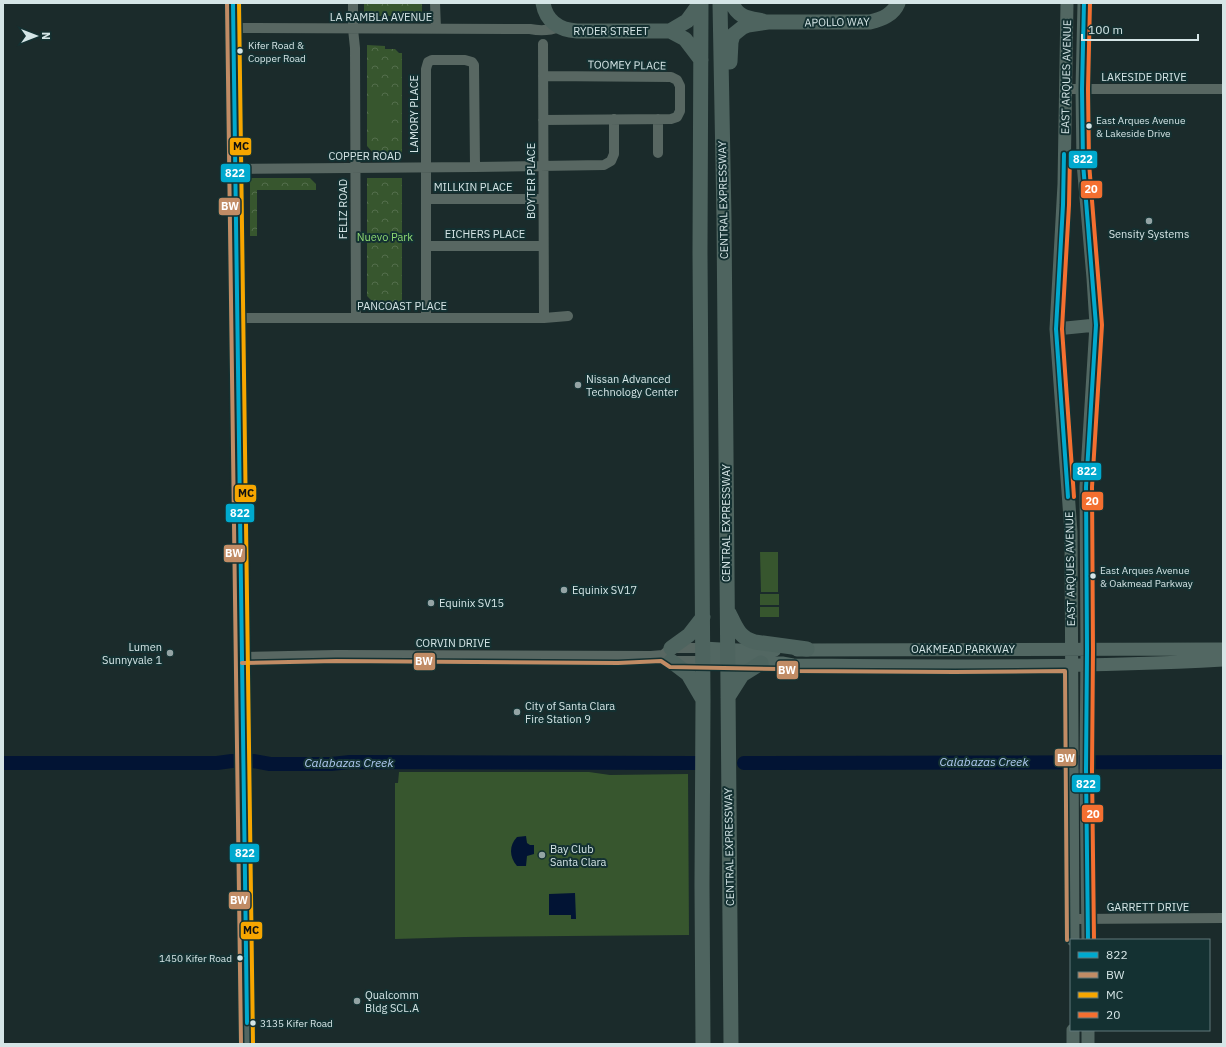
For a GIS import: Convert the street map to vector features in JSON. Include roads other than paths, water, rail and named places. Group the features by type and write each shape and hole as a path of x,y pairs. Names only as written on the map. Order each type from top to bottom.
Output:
{"highway":[{"path":"543,3 546,13 554,23"},
{"path":"700,3 687,21 670,31 685,40 701,60"},
{"name":"CENTRAL EXPRESSWAY","path":"700,3 700,252 704,700 702,885 703,1044"},
{"name":"CENTRAL EXPRESSWAY","path":"720,3 724,219 731,1044"},
{"path":"732,3 742,16 768,22"},
{"name":"APOLLO WAY","path":"768,22 870,22 885,17 894,11 898,3"},
{"path":"724,219 730,190 729,70 731,42 733,35 743,27 768,22"},
{"name":"RYDER STREET","path":"554,23 566,30 577,31 670,31"},
{"path":"727,609 738,632 747,640 807,650"},
{"path":"703,616 689,635 669,655 688,674 704,700"},
{"path":"728,697 742,675 761,662"}],"main road":[{"path":"233,3 247,1044"},
{"name":"EAST ARQUES AVENUE","path":"1067,3 1064,184 1056,329 1071,532 1073,939"},
{"name":"EAST ARQUES AVENUE","path":"1084,3 1082,89 1083,163 1096,325 1086,487 1086,770 1088,939"},
{"path":"1056,329 1096,325"},
{"name":"OAKMEAD PARKWAY","path":"703,655 727,656 807,650 1223,649"},
{"name":"OAKMEAD PARKWAY","path":"727,656 761,662 793,665 1071,665 1147,664 1223,660"},
{"path":"1073,1031 1073,1044"},
{"path":"1088,1031 1088,1044"}],"street":[{"name":"FELIZ ROAD","path":"353,3 355,48 356,318"},
{"path":"435,3 436,28"},
{"name":"LA RAMBLA AVENUE","path":"233,28 530,29 542,21 554,23"},
{"name":"BOYTER PLACE","path":"543,44 544,318"},
{"name":"LAMORY PLACE","path":"426,318 426,65 428,62 435,60 465,60 472,62 475,69 475,167"},
{"name":"TOOMEY PLACE","path":"543,76 667,76 677,80 680,86 680,111 678,115 671,119 543,120"},
{"name":"LAKESIDE DRIVE","path":"1065,89 1223,89"},
{"name":"COPPER ROAD","path":"235,169 599,166 611,161 614,154 614,119"},
{"path":"658,119 658,153"},
{"name":"MILLKIN PLACE","path":"426,198 543,199"},
{"name":"EICHERS PLACE","path":"426,246 543,246"},
{"name":"PANCOAST PLACE","path":"237,318 544,318 568,316"},
{"name":"CORVIN DRIVE","path":"242,658 336,655 618,657 703,655"},
{"name":"CORVIN DRIVE","path":"669,655 703,655"},
{"name":"GARRETT DRIVE","path":"1073,919 1223,918"}],"water":[{"path":"526,836 527,843 534,845 534,854 527,856 526,866 517,866 512,859 511,847 517,837"},
{"path":"575,893 576,919 571,919 571,915 549,915 549,894"}],"waterway":[{"name":"Calabazas Creek","path":"3,763 217,763 232,761 253,761 270,764 331,764 350,762 695,763"},
{"name":"Calabazas Creek","path":"744,763 1223,762"}],"place":[{"name":"Kifer Road & Copper Road","path":"240,51"},
{"name":"East Arques Avenue & Lakeside Drive","path":"1089,126"},
{"name":"Sensity Systems","path":"1149,221"},
{"name":"Nissan Advanced Technology Center","path":"578,385"},
{"name":"East Arques Avenue & Oakmead Parkway","path":"1093,576"},
{"name":"Equinix SV17","path":"564,590"},
{"name":"Equinix SV15","path":"431,603"},
{"name":"Lumen Sunnyvale 1","path":"170,653"},
{"name":"City of Santa Clara Fire Station 9","path":"517,712"},
{"name":"Bay Club Santa Clara","path":"542,855"},
{"name":"1450 Kifer Road","path":"240,958"},
{"name":"Qualcomm Bldg SCL.A","path":"357,1001"},
{"name":"3135 Kifer Road","path":"253,1023"}],"park label":[{"name":"Nuevo Park","path":"385,237"}]}
